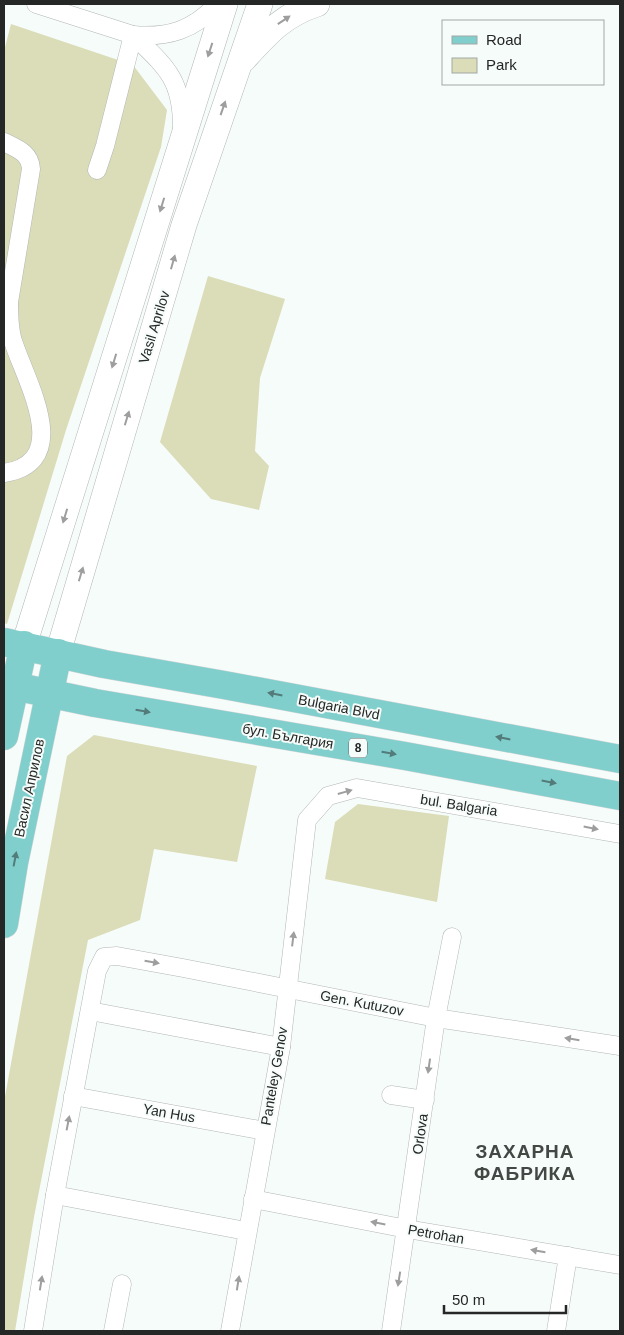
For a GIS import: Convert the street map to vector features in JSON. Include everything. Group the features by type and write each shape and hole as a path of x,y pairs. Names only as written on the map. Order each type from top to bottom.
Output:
{"main road":[{"name":"Vasil Aprilov","path":"14,644 38,605 181,139 225,4"},
{"name":"Vasil Aprilov","path":"58,653 184,225 237,66 260,4"},
{"path":"237,66 274,26 290,16 317,4"},
{"path":"4,736 14,644 58,653"},
{"name":"Васил Априлов","path":"4,924 14,863 58,653"},
{"name":"Bulgaria Blvd","path":"58,653 104,664 620,759"},
{"name":"бул. България","path":"9,685 50,694 620,796"}],"street":[{"path":"36,4 133,35 149,37 179,32 197,23 218,4"},
{"path":"133,35 175,80 182,110 181,139"},
{"path":"97,170 105,146 133,35"},
{"path":"4,142 24,152 30,161 31,169 9,302 9,320 12,339 41,419 43,437 38,452 26,465 4,473"},
{"name":"bul. Balgaria","path":"307,820 328,796 357,788 620,834"},
{"name":"Panteley Genov","path":"230,1331 246,1231 281,1047 307,820"},
{"name":"Orlova","path":"391,1331 436,1018 452,937"},
{"name":"Gen. Kutuzov","path":"90,1011 97,971 104,957 117,956 436,1018 620,1046"},
{"path":"33,1331 55,1195 90,1011 281,1047"},
{"path":"391,1095 425,1100"},
{"name":"Yan Hus","path":"74,1096 265,1131"},
{"path":"55,1195 246,1231"},
{"name":"Petrohan","path":"252,1199 407,1229 620,1265"},
{"path":"556,1331 568,1256"},
{"path":"113,1331 122,1284"}],"green space":[{"path":"11,24 133,65 167,110 161,147 66,430 7,624 4,623 4,51"},
{"path":"208,276 285,299 260,378 255,451 269,466 259,510 211,499 160,442"},
{"path":"94,735 257,766 237,862 154,849 140,920 88,940 34,1217 15,1331 4,1331 4,1102 67,756"},
{"path":"358,804 449,816 437,902 325,879 335,822"}],"district":[{"name":"ЗАХАРНА ФАБРИКА","path":"525,1162"}]}
